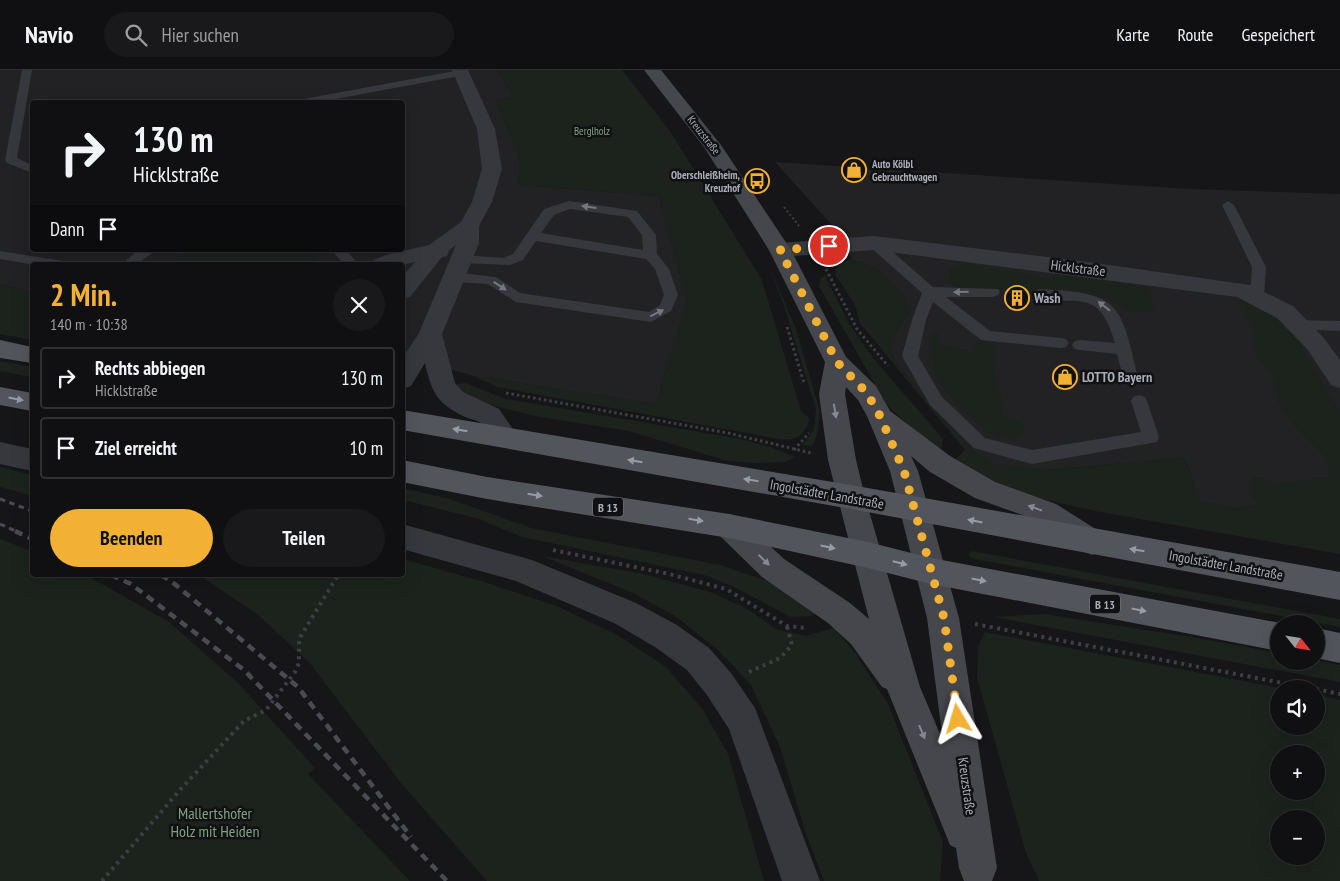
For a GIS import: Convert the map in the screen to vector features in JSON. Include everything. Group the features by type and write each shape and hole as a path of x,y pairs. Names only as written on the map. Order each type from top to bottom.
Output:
{"main road":[{"name":"Kreuzstraße","path":"652,70 712,145 780,250 837,362 867,393 880,416 904,471 931,571 948,645 980,874"},
{"path":"0,349 30,354"},
{"path":"837,362 832,394 842,460 903,687 980,874"},
{"path":"0,396 30,402"},
{"name":"Kreuzstraße","path":"880,416 940,464 985,490 1046,512 1092,542"},
{"name":"Ingolstädter Landstraße","path":"405,421 851,497 1340,586"},
{"name":"B 13","path":"405,472 487,488 729,526 868,555 931,571 1270,634"},
{"path":"729,526 773,568 839,613 862,633 903,687"},
{"path":"1325,645 1340,648"}],"street":[{"path":"405,375 430,334 468,243 469,226 482,202 492,169 486,129 460,71"},
{"path":"405,285 436,250 469,226"},
{"name":"Hicklstraße","path":"780,250 874,244 1082,268 1242,290 1285,312 1316,344 1340,379"},
{"path":"389,262 436,250"},
{"path":"436,250 457,268"},
{"path":"405,286 427,292 440,307"},
{"path":"430,334 443,387 454,399 490,416 506,438"},
{"path":"0,453 30,460"},
{"path":"405,537 521,569 625,613 666,636 698,659 719,684 743,720 801,881"}],"lane":[{"path":"27,70 11,160 30,168"},
{"path":"314,100 460,71"},
{"path":"457,268 504,262 518,257 549,212 569,205 632,214 649,235 650,255"},
{"path":"1228,205 1259,267 1256,297"},
{"path":"457,268 491,280 516,297 651,317 666,308 671,295 661,264 650,255 533,236"},
{"path":"874,244 930,292 986,336 1061,343"},
{"path":"20,258 30,250"},
{"path":"132,262 146,252"},
{"path":"341,252 349,262"},
{"path":"0,255 45,262"},
{"path":"930,292 993,292"},
{"path":"930,292 919,320 910,356 936,401 980,443 1032,457 1150,437 1139,400"},
{"path":"1039,294 1088,298 1103,304 1113,315 1130,377"},
{"path":"1298,325 1340,326"},
{"path":"1080,345 1123,349"}],"path":[{"path":"786,324 806,392"},
{"path":"505,393 728,433 842,460"},
{"path":"794,450 810,432 811,425"},
{"path":"102,881 179,791 244,720 266,710 295,672 299,662 299,639 337,577"},
{"path":"719,684 780,658 792,644 787,626"},
{"path":"1325,691 1340,694"}],"shaded area":[{"path":"0,70 498,70 513,97 496,101 514,143 520,163 518,185 659,196 687,302 656,404 474,376 405,358 405,262 30,262 30,292 0,284"},
{"path":"775,162 1191,189 1340,194 1340,507 1259,505 1237,509 1200,501 1185,458 1045,470 995,465 974,452 911,381 895,360 890,345 910,312 881,271 851,259 840,234"}],"green space":[{"name":"Berglholz","path":"498,70 622,70 670,131 762,280 801,411 810,419 801,435 792,439 773,438 497,387 474,376 656,404 687,302 659,196 518,185 520,163 514,143 496,101 513,97"},
{"path":"186,252 299,252 317,257 314,262 175,262"},
{"path":"851,259 881,271 908,299 910,312 890,345 895,360 911,381 974,452 995,464 1045,470 1185,458 1200,501 1237,509 1259,505 1249,493 1252,476 1284,483 1330,477 1325,457 1291,423 1277,400 1273,377 1256,357 1254,332 1239,298 1282,318 1298,339 1340,413 1340,554 1095,511 1034,497 1000,485 953,461 965,450 860,323 855,305 835,274 837,263"},
{"path":"768,263 796,329 820,412 818,430 814,443 810,446 803,445 814,430 816,409 784,306"},
{"path":"965,263 1048,278 1057,274 1148,287 1155,313 1126,311 1105,297 966,289 953,286 947,279 949,270"},
{"path":"825,275 848,322 873,358 943,439 942,446 936,451 887,405 819,286 821,278"},
{"path":"0,284 30,292 30,340 0,334"},
{"path":"934,330 941,331 936,343 973,353 978,339 994,346 994,363 1004,415 1026,426 1020,436 1013,441 994,435 966,414 947,394 936,375 929,351 929,343"},
{"path":"0,361 30,367 30,377 0,371"},
{"path":"465,383 506,399 740,439 770,447 795,457 785,462 727,461 629,431 540,417 486,404 456,387 458,384"},
{"path":"0,467 30,474 30,495 0,487"},
{"path":"405,489 450,499 531,528 720,565 768,581 819,611 811,616 791,617 732,586 704,575 522,537 479,519 405,500"},
{"name":"Mallertshofer Holz mit Heiden","path":"0,539 30,550 30,577 90,577 169,622 238,683 315,768 308,774 410,881 0,881"},
{"path":"972,551 1318,615 1276,615 975,559 968,554"},
{"path":"542,556 644,574 713,593 749,610 776,629 806,636 834,628 856,654 888,704 943,842 940,881 824,881 806,834 780,747 751,685 718,650 675,616 633,593"},
{"path":"405,560 481,581 559,607 619,636 666,667 703,710 728,754 764,881 487,881 401,783 309,662 257,614 202,577 405,577"},
{"path":"1044,614 1270,651 1270,669 994,617"},
{"path":"1325,616 1340,619 1340,627 1325,624"},
{"path":"985,632 1270,686 1270,735 1325,735 1325,697 1340,700 1340,881 1039,881 1026,853 977,677 978,647"},
{"path":"1325,662 1340,665 1340,682 1276,670 1325,670"}],"railway":[{"path":"0,499 30,510"},
{"path":"0,524 18,532"},
{"path":"15,531 30,538"},
{"path":"115,577 131,584 244,670 447,881"},
{"path":"164,577 298,687 411,837"}],"place":[{"name":"Auto Kölbl Gebrauchtwagen","path":"854,170"},
{"name":"Oberschleißheim, Kreuzhof","path":"757,181"},
{"name":"Wash","path":"1017,298"},
{"name":"LOTTO Bayern","path":"1065,377"}],"route":[{"path":"829,246 780,250 837,362 867,393 880,416 904,471 944,618 958,719"}]}
